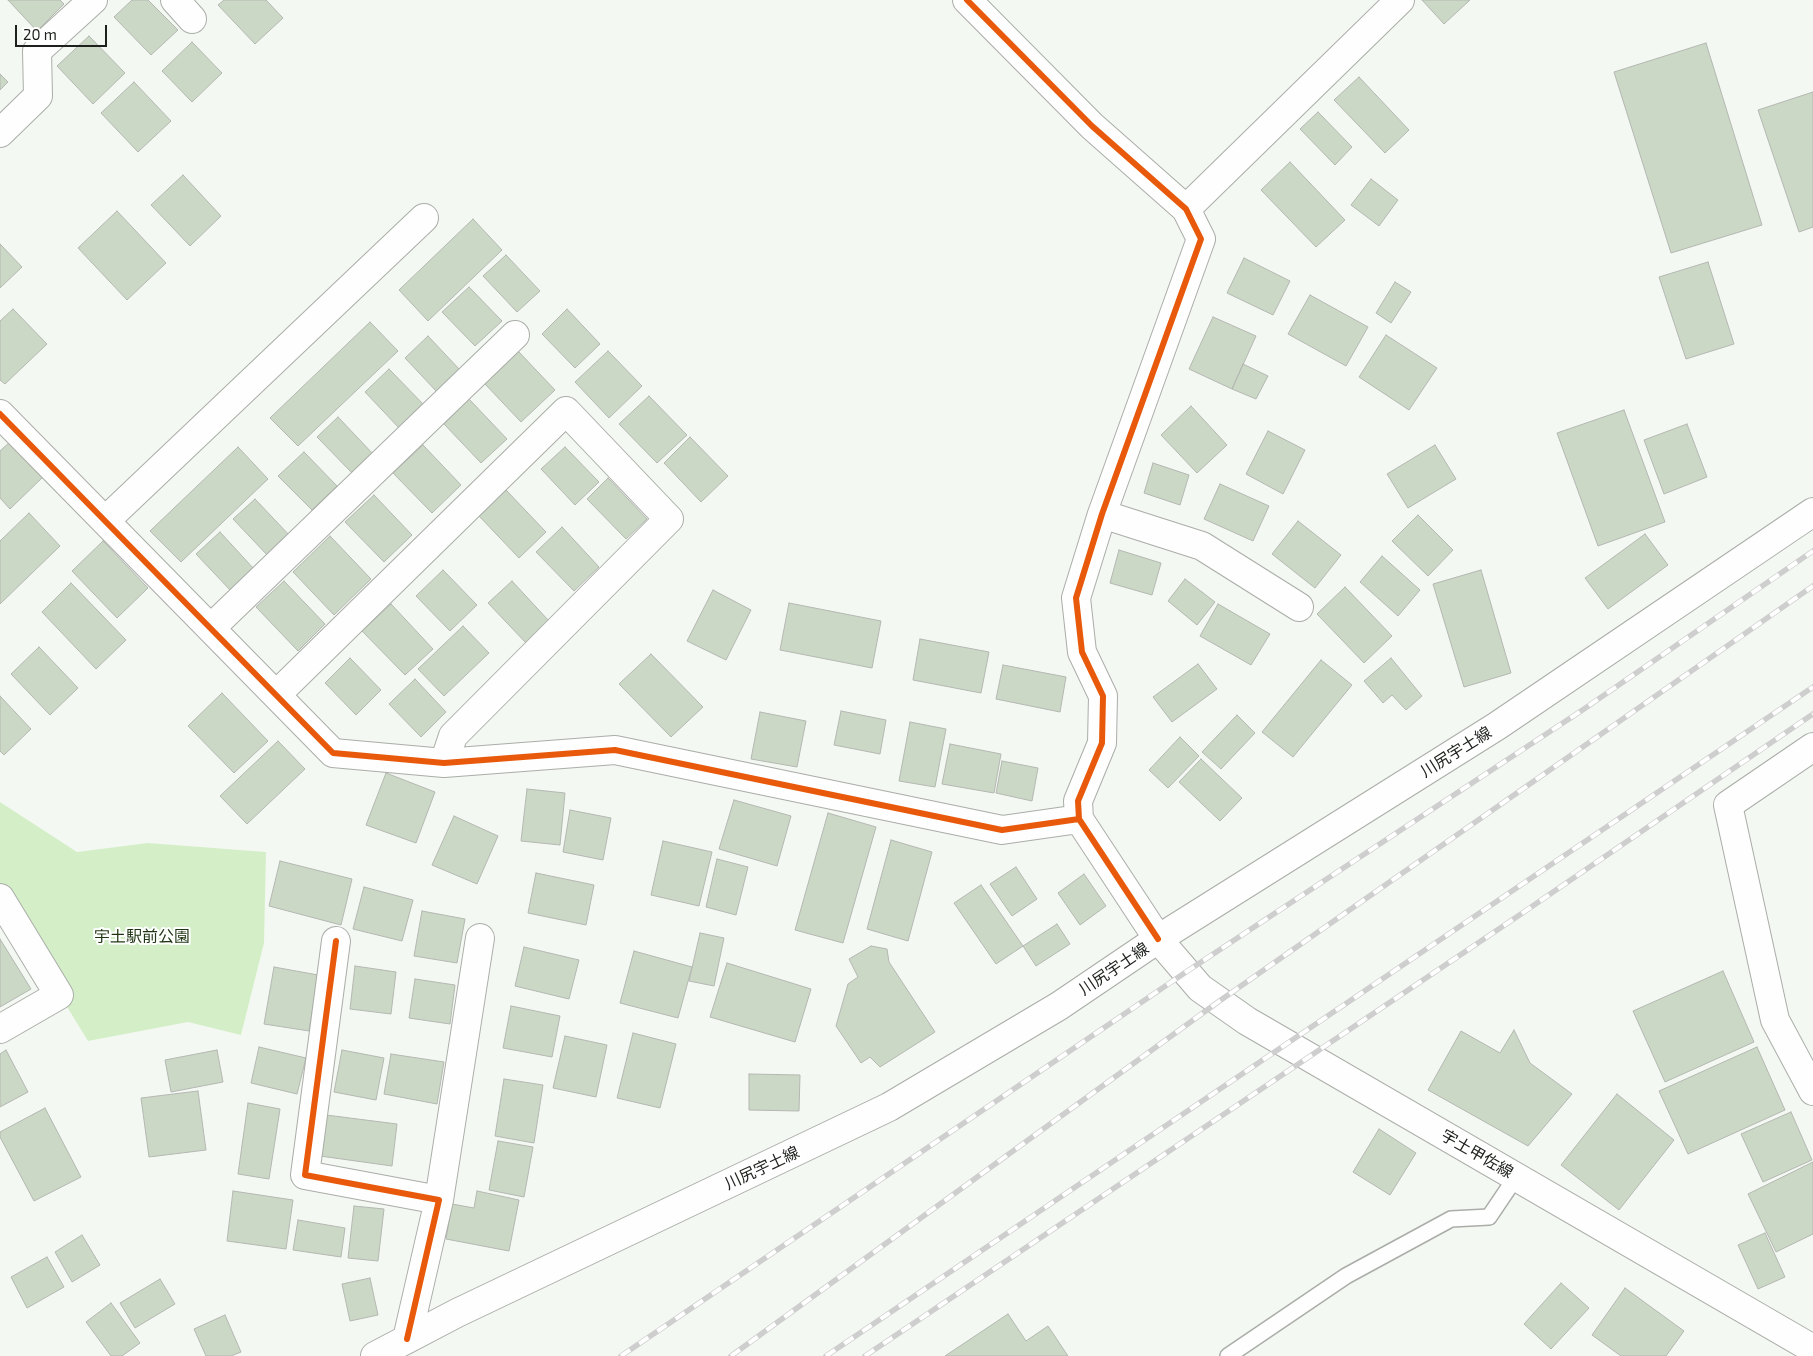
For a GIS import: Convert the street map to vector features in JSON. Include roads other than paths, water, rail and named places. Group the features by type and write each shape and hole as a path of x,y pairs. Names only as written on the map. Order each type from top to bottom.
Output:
{"street":[{"path":"0,133 38,96 38,51 93,0"},
{"path":"1,417 332,753 444,763 615,750 1002,830 1079,819 1078,800 1102,743 1103,696 1082,652 1076,598 1102,514 1201,239 1186,209 1092,126 968,0"},
{"path":"1186,209 1400,0"},
{"path":"105,521 424,218"},
{"path":"210,628 515,335"},
{"path":"276,695 566,411 668,519 453,736 444,763"},
{"name":"川尻宇土線","path":"375,1356 457,1313 888,1107 1059,1006 1158,939 1497,726 1813,512"},
{"path":"1102,514 1202,546 1299,607"},
{"path":"1813,747 1728,805 1775,1020 1813,1091"},
{"name":"宇土甲佐線","path":"1079,819 1158,939 1200,988 1218,1002 1813,1349"},
{"path":"0,898 59,995 0,1029"},
{"path":"407,1339 439,1200 480,938"},
{"path":"336,941 305,1175 439,1200"}],"lane":[{"path":"1228,1356 1346,1276 1452,1220 1489,1217 1516,1177"}],"railway":[{"path":"621,1356 1186,972 1584,709 1813,551"},
{"path":"731,1356 1218,1002 1813,586"},
{"path":"826,1356 1813,687"},
{"path":"865,1356 1521,914 1813,714"}],"park label":[{"name":"宇土駅前公園","path":"142,937"}]}
